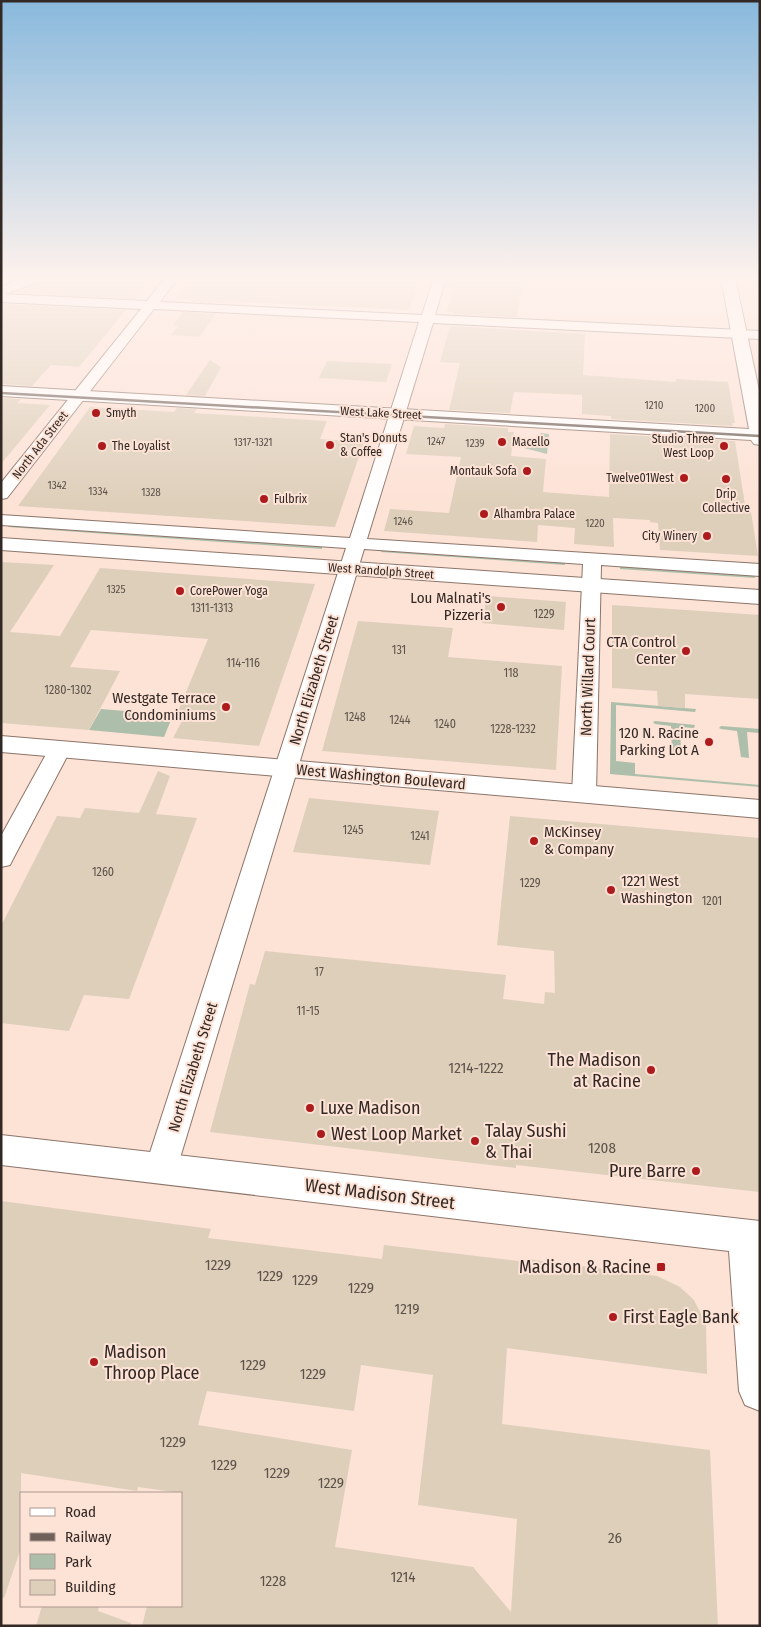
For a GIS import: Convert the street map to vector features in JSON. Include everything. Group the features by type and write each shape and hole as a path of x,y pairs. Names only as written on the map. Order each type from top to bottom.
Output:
{"street":[{"name":"North Ada Street","path":"1,494 112,354"},
{"name":"North Elizabeth Street","path":"162,1168 416,354"},
{"path":"742,354 759,436"},
{"name":"West Lake Street","path":"1,391 759,436"},
{"name":"West Randolph Street","path":"1,520 353,556"},
{"name":"West Randolph Street","path":"1,532 760,584"},
{"name":"West Randolph Street","path":"1,544 353,556"},
{"name":"West Randolph Street","path":"591,573 760,570"},
{"name":"West Randolph Street","path":"591,573 760,597"},
{"name":"North Willard Court","path":"584,794 591,573"},
{"name":"West Washington Boulevard","path":"1,744 760,809"},
{"path":"1,859 60,749"},
{"name":"West Madison Street","path":"1,1150 753,1238"},
{"path":"753,1238 760,1391"}],"green space":[{"path":"541,433 549,434 547,454 524,448 525,444"},
{"path":"10,524 322,546 322,549 8,527"},
{"path":"382,550 565,562 565,565 381,552"},
{"path":"620,566 754,575 755,578 620,569"},
{"path":"611,702 696,709 695,712 616,705 616,761 635,763 635,774 760,785 760,787 610,774"},
{"path":"101,709 173,715 164,737 89,730"},
{"path":"653,722 695,725 694,728 680,727 681,752 672,752 671,726 655,724"},
{"path":"721,726 760,729 760,733 747,732 749,758 741,757 737,731 721,729 719,728"}],"building":[{"path":"1,354 90,354 79,367 51,365 32,386 1,384"},
{"path":"442,354 584,354 583,375 676,382 676,379 728,382 735,423 732,423 733,426 611,419 611,416 582,414 582,395 514,392 510,413 449,410 460,363 440,362"},
{"path":"210,360 221,367 205,396 186,395"},
{"path":"327,361 392,364 386,382 319,378"},
{"path":"1,398 21,399 17,403 50,405 1,464"},
{"path":"90,407 174,412 177,408 197,409 194,413 327,421 320,439 364,442 335,527 18,506"},
{"path":"445,424 508,428 508,432 514,432 511,456 546,459 543,492 609,497 610,434 735,441 745,505 750,506 758,556 660,550 658,523 650,522 650,520 613,518 614,547 574,544 575,528 538,525 537,542 384,531 390,509 449,513 461,457 406,454 414,426 444,428"},
{"path":"1,562 54,565 10,632 60,636 100,568 315,584 259,746 173,738 182,721 174,721 208,639 91,630 70,667 120,671 89,730 1,723"},
{"path":"487,596 566,602 564,630 482,623"},
{"name":"CTA Control Center","path":"612,605 760,615 760,699 685,694 685,708 658,706 657,691 612,688"},
{"path":"358,621 453,628 448,657 562,666 556,770 322,751"},
{"path":"158,771 170,776 156,814 197,818 129,999 84,995 69,1031 1,1023 1,926 57,816 80,818 85,808 139,813"},
{"path":"309,798 439,811 430,865 293,852"},
{"path":"510,816 760,838 760,1192 516,1165 516,1168 210,1132 250,984 255,985 265,951 506,975 503,999 544,1004 545,992 555,993 554,951 497,945"},
{"path":"1,1201 211,1229 208,1238 382,1259 384,1245 527,1262 527,1259 657,1276 680,1287 694,1300 706,1324 707,1374 507,1348 502,1424 710,1450 718,1626 142,1626 147,1607 182,1607 182,1492 138,1487 137,1491 21,1473 20,1551 4,1598 1,1597","holes":["361,1365 433,1375 418,1505 517,1519 511,1612 473,1567 335,1547 352,1450 198,1425 207,1391 354,1411"]},
{"path":"42,1607 99,1607 98,1611 131,1623 131,1626 36,1626"}],"railway":[{"path":"1,393 760,436"}],"place":[{"name":"Smyth","path":"96,413"},
{"name":"Macello","path":"502,442"},
{"name":"Stan's Donuts & Coffee","path":"330,445"},
{"name":"The Loyalist","path":"102,446"},
{"name":"Studio Three West Loop","path":"724,446"},
{"name":"Montauk Sofa","path":"527,471"},
{"name":"Twelve01West","path":"684,478"},
{"name":"Drip Collective","path":"726,479"},
{"name":"Fulbrix","path":"264,499"},
{"name":"Alhambra Palace","path":"484,514"},
{"name":"City Winery","path":"707,536"},
{"name":"CorePower Yoga","path":"180,591"},
{"name":"Lou Malnati's Pizzeria","path":"501,607"},
{"name":"CTA Control Center","path":"686,651"},
{"name":"Westgate Terrace Condominiums","path":"226,707"},
{"name":"120 N. Racine Parking Lot A","path":"709,742"},
{"name":"McKinsey & Company","path":"534,841"},
{"name":"1221 West Washington","path":"611,890"},
{"name":"The Madison at Racine","path":"651,1070"},
{"name":"Luxe Madison","path":"310,1108"},
{"name":"West Loop Market","path":"321,1134"},
{"name":"Talay Sushi & Thai","path":"475,1141"},
{"name":"Pure Barre","path":"696,1171"},
{"name":"Madison & Racine","path":"661,1267"},
{"name":"First Eagle Bank","path":"613,1317"},
{"name":"Madison Throop Place","path":"94,1362"}]}
